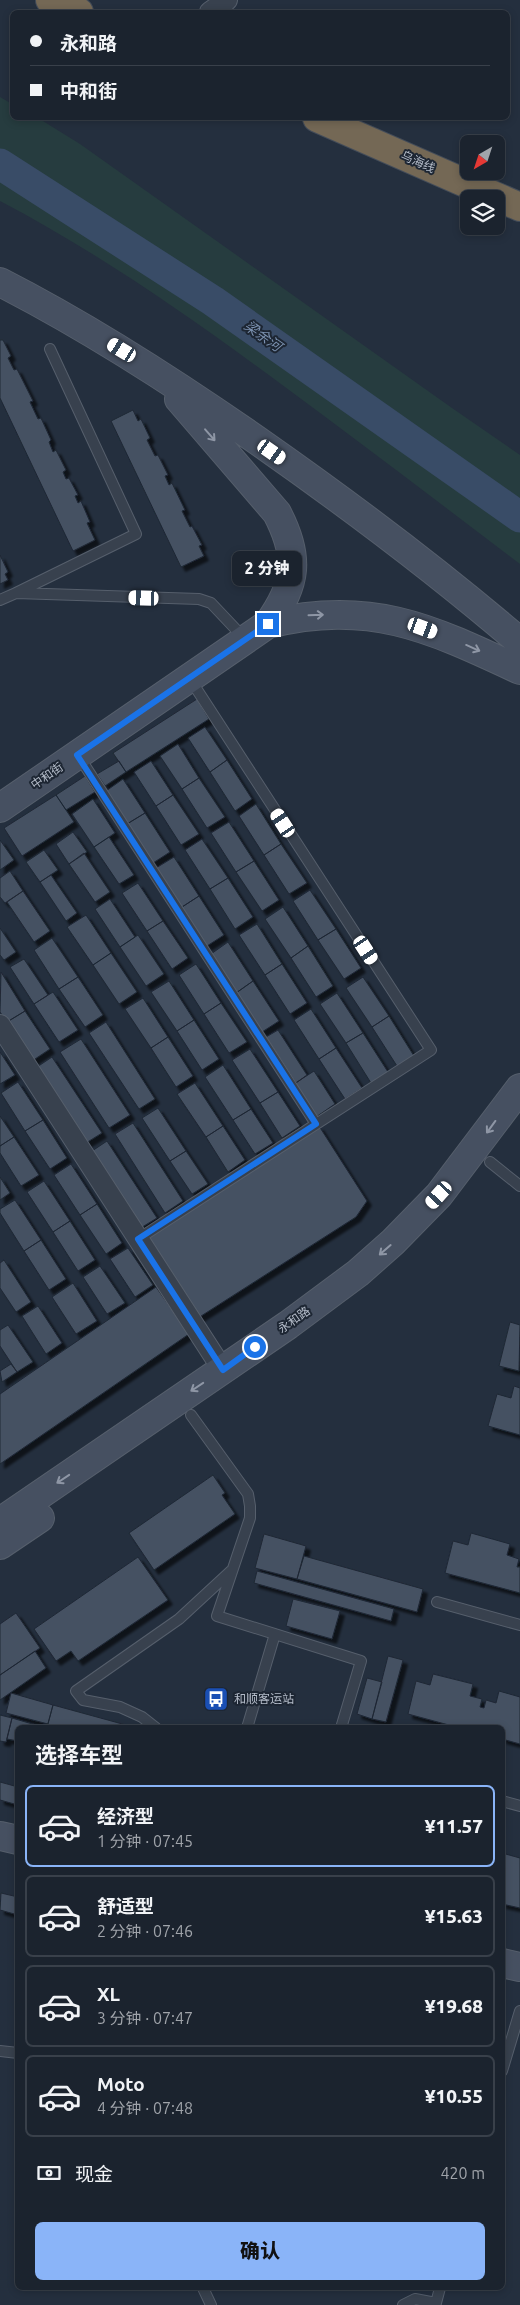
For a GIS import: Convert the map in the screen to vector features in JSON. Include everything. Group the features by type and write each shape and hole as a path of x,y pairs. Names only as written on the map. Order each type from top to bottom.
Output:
{"highway":[{"path":"50,0 73,10"},
{"name":"乌海线","path":"322,120 520,207"}],"main road":[{"path":"0,282 88,330 156,371 302,472 412,552 520,642"},
{"path":"156,371 277,512 285,527 293,563 290,583 283,603 268,624"},
{"path":"268,624 300,616 349,614 381,617 435,633 520,670"},
{"name":"中和街","path":"0,808 268,624"},
{"name":"永和路","path":"0,1522 337,1290 393,1242 439,1195 520,1088"},
{"name":"永和路","path":"0,1545 299,1340 370,1288 434,1230 490,1162 520,1121"},
{"path":"0,1836 15,1839"},
{"path":"505,1964 520,1967"}],"street":[{"path":"213,10 227,0"},
{"path":"0,1025 223,1370"}],"lane":[{"path":"0,600 136,534 50,349"},
{"path":"16,593 199,599 211,603 245,640"},
{"path":"138,1239 431,1050 189,678"},
{"path":"77,755 316,1124"},
{"path":"490,1162 520,1186"},
{"path":"191,1415 248,1494 250,1506 250,1518 217,1616 360,1661 342,1725"},
{"path":"152,1725 142,1716 120,1706 83,1700 76,1691 179,1619 233,1569"},
{"path":"436,1602 520,1625"},
{"path":"248,1725 275,1634"},
{"path":"505,1802 520,1806"},
{"path":"505,2061 520,2011"},
{"path":"0,2050 15,2052"},
{"path":"204,2290 211,2305"},
{"path":"403,2305 415,2299 436,2303 439,2290"}],"green space":[{"path":"0,97 10,103 10,120 41,120 80,144 520,455 520,564 315,409 181,312 110,265 0,201"}],"building":[{"path":"0,340 3,340 11,356 8,358 14,370 17,369 33,401 30,402 38,419 41,418 51,440 49,442 53,452 56,450 66,470 63,472 66,479 69,478 78,495 75,496 78,503 81,501 90,522 87,523 95,540 73,551 0,398"},
{"path":"133,410 138,421 141,419 150,438 147,440 155,456 158,455 168,475 165,476 169,485 172,483 185,510 182,511 202,545 199,546 204,556 181,567 111,421"},
{"path":"0,555 8,572 5,574 8,580 0,584"},
{"path":"197,699 209,719 126,772 113,753"},
{"path":"205,727 227,760 210,772 188,738"},
{"path":"178,744 199,778 182,789 160,756"},
{"path":"227,760 252,799 235,811 210,772"},
{"path":"119,761 126,772 105,786 97,774"},
{"path":"151,761 173,795 156,806 134,772"},
{"path":"85,776 95,792 66,810 56,795"},
{"path":"199,778 225,817 207,828 182,789"},
{"path":"123,779 145,813 127,824 106,791"},
{"path":"56,795 74,822 22,856 4,828"},
{"path":"173,795 199,834 181,845 156,806"},
{"path":"93,799 115,833 94,847 72,814"},
{"path":"256,804 281,844 264,855 239,816"},
{"path":"145,813 170,852 153,863 127,824"},
{"path":"229,822 254,861 236,872 211,833"},
{"path":"73,832 87,852 69,864 56,844"},
{"path":"109,837 134,875 119,884 94,847"},
{"path":"202,839 228,878 210,889 185,850"},
{"path":"0,840 14,860 0,870"},
{"path":"281,844 307,883 289,894 264,855"},
{"path":"44,850 58,870 40,882 26,862"},
{"path":"84,853 110,892 95,902 69,864"},
{"path":"174,857 199,896 182,907 156,868"},
{"path":"254,861 279,900 262,911 236,872"},
{"path":"10,871 23,891 5,903 0,897 0,878"},
{"path":"51,875 77,913 66,921 40,882"},
{"path":"228,878 253,917 235,929 210,889"},
{"path":"138,883 163,921 147,931 122,893"},
{"path":"310,890 336,929 318,940 293,901"},
{"path":"23,891 50,931 34,942 7,902"},
{"path":"199,896 224,935 207,946 182,907"},
{"path":"110,899 135,937 120,947 95,909"},
{"path":"283,907 308,946 291,958 265,919"},
{"path":"86,915 111,953 93,965 67,927"},
{"path":"163,921 188,958 172,969 147,931"},
{"path":"257,924 282,964 265,975 239,935"},
{"path":"0,928 16,952 4,960 0,955"},
{"path":"336,929 361,968 344,979 318,940"},
{"path":"138,935 164,974 146,986 120,947"},
{"path":"52,938 78,977 59,989 34,950"},
{"path":"228,942 253,981 236,993 211,954"},
{"path":"308,946 333,986 316,997 291,958"},
{"path":"111,953 137,992 119,1004 93,965"},
{"path":"24,959 48,995 34,1004 10,967"},
{"path":"196,964 221,1003 204,1014 179,975"},
{"path":"282,964 307,1003 290,1014 265,975"},
{"path":"1,972 25,1011 7,1022 0,1012"},
{"path":"78,977 103,1015 85,1027 59,989"},
{"path":"363,977 389,1016 372,1027 346,988"},
{"path":"169,981 194,1020 177,1031 151,992"},
{"path":"253,981 279,1021 262,1032 236,993"},
{"path":"53,992 78,1030 59,1042 34,1004"},
{"path":"337,993 363,1033 346,1043 320,1004"},
{"path":"143,998 168,1037 151,1048 125,1009"},
{"path":"221,1003 247,1042 229,1053 204,1014"},
{"path":"311,1009 336,1048 319,1059 294,1020"},
{"path":"25,1011 50,1049 32,1061 7,1022"},
{"path":"389,1016 414,1056 397,1066 372,1027"},
{"path":"194,1020 219,1059 202,1070 177,1031"},
{"path":"106,1022 155,1099 139,1109 89,1033"},
{"path":"278,1030 307,1075 296,1083 266,1037"},
{"path":"363,1033 388,1072 371,1083 346,1043"},
{"path":"168,1037 193,1076 176,1087 151,1048"},
{"path":"81,1039 130,1115 109,1128 60,1052"},
{"path":"336,1048 362,1088 345,1099 319,1059"},
{"path":"250,1049 278,1092 260,1103 232,1060"},
{"path":"0,1052 15,1075 0,1084"},
{"path":"52,1057 102,1133 86,1143 37,1067"},
{"path":"223,1065 251,1109 233,1120 205,1077"},
{"path":"314,1071 335,1104 316,1117 294,1084"},
{"path":"18,1082 43,1120 25,1131 1,1093"},
{"path":"195,1083 223,1126 206,1137 177,1094"},
{"path":"278,1092 300,1126 282,1138 260,1103"},
{"path":"158,1108 186,1151 170,1161 142,1118"},
{"path":"251,1109 273,1143 255,1154 233,1120"},
{"path":"0,1116 14,1137 0,1146"},
{"path":"43,1120 67,1158 50,1169 25,1131"},
{"path":"133,1123 183,1201 165,1213 115,1134"},
{"path":"223,1126 245,1160 228,1172 206,1137"},
{"path":"319,1126 367,1201 356,1217 198,1318 146,1236"},
{"path":"14,1137 39,1175 21,1186 0,1153 0,1146"},
{"path":"107,1141 157,1218 139,1229 89,1153"},
{"path":"186,1151 208,1184 192,1194 170,1161"},
{"path":"71,1164 97,1204 80,1215 54,1175"},
{"path":"0,1177 10,1193 0,1200"},
{"path":"44,1181 70,1221 53,1232 27,1192"},
{"path":"15,1200 41,1240 24,1251 0,1213 0,1209"},
{"path":"97,1204 122,1243 106,1254 80,1215"},
{"path":"70,1221 95,1260 78,1271 53,1232"},
{"path":"41,1240 66,1279 49,1290 24,1251"},
{"path":"128,1248 153,1285 135,1297 110,1259"},
{"path":"4,1260 31,1302 16,1312 0,1288 0,1263"},
{"path":"100,1266 125,1303 107,1314 83,1277"},
{"path":"73,1283 97,1321 76,1334 52,1297"},
{"path":"156,1287 189,1334 0,1464 0,1394"},
{"path":"38,1306 62,1343 46,1354 22,1316"},
{"path":"510,1322 520,1325 519,1371 499,1366"},
{"path":"8,1325 33,1362 17,1372 0,1346 0,1330"},
{"path":"11,1364 17,1372 2,1382 0,1371"},
{"path":"514,1386 520,1388 520,1435 488,1426 497,1394 511,1398"},
{"path":"213,1475 225,1493 222,1495 235,1514 154,1570 129,1533"},
{"path":"471,1533 510,1544 507,1555 519,1559 517,1567 520,1567 520,1593 445,1573 453,1541 468,1545"},
{"path":"264,1534 306,1546 297,1579 255,1568"},
{"path":"304,1556 423,1589 417,1612 297,1579"},
{"path":"138,1557 168,1600 78,1661 71,1651 56,1661 34,1629"},
{"path":"257,1571 394,1609 391,1621 254,1583"},
{"path":"293,1599 340,1611 332,1639 286,1626"},
{"path":"16,1613 40,1648 0,1675 0,1624"},
{"path":"35,1651 46,1668 0,1700 0,1675"},
{"path":"388,1656 403,1660 386,1722 372,1719"},
{"path":"433,1674 473,1684 470,1696 482,1699 480,1707 484,1708 486,1700 496,1703 499,1691 520,1697 520,1744 505,1740 505,1725 449,1725 408,1714 416,1681 430,1685"},
{"path":"367,1678 382,1682 372,1719 357,1714"},
{"path":"11,1693 53,1705 48,1724 6,1713"},
{"path":"53,1705 126,1725 48,1725"},
{"path":"0,1715 12,1718 6,1742 0,1741"},
{"path":"12,1718 36,1725 15,1725 15,1740 7,1739"},
{"path":"0,1782 15,1786 15,1804 0,1800"},
{"path":"505,1854 520,1858 520,1908 505,1905"},
{"path":"1,1893 15,1896 15,1914 0,1910"}],"waterway":[{"name":"梁余河","path":"0,164 213,301 520,517"}],"place":[{"name":"和顺客运站","path":"216,1699"}],"route":[{"path":"255,1347 223,1370 138,1239 316,1124 77,755 268,624"}]}
